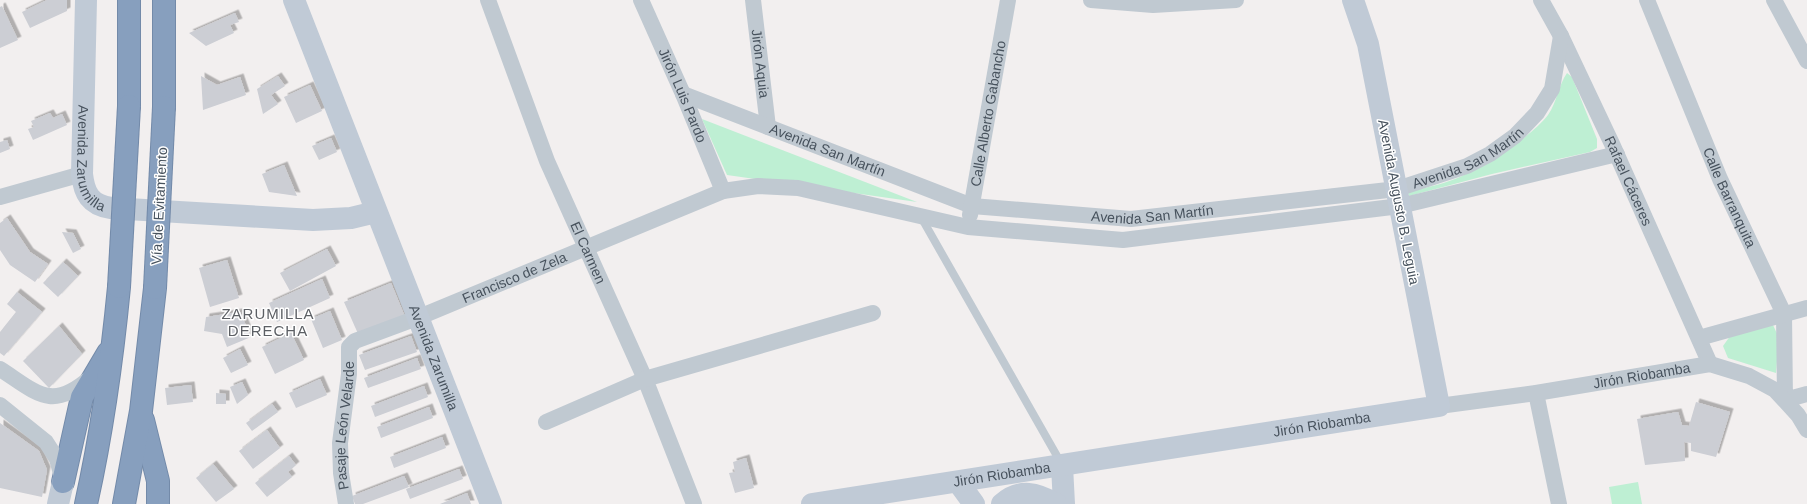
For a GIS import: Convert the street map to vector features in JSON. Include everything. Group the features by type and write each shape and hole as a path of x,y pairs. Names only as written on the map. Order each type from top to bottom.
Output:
{"highway":[{"path":"86,504 97,453 114,343 119,287 129,106 129,0"},
{"name":"Vía de Evitamiento","path":"124,504 141,411 155,288 164,107 164,0"},
{"path":"63,482 82,397 114,343"},
{"path":"141,411 158,481 158,504"}],"main road":[{"name":"Avenida Zarumilla","path":"86,0 82,174 84,188 88,197 97,204 111,208 313,220 351,218 376,212"},
{"name":"Avenida Zarumilla","path":"294,0 417,318 491,504"},
{"name":"Avenida Augusto B. Leguia","path":"1353,0 1368,44 1439,406"},
{"name":"Jirón Riobamba","path":"812,504 1439,406"},
{"path":"1062,466 1064,504"},
{"path":"58,504 63,482"},
{"path":"958,482 974,504"},
{"path":"1002,504 1007,499 1024,494 1041,495 1056,504"}],"street":[{"name":"El Carmen","path":"488,0 547,161 644,379 694,504"},
{"name":"Jirón Luis Pardo","path":"641,0 683,94 723,192"},
{"name":"Jirón Aquia","path":"753,0 768,127"},
{"name":"Calle Alberto Gabancho","path":"968,227 1008,0"},
{"path":"1091,0 1153,5 1236,0"},
{"name":"Rafael Cáceres","path":"1541,0 1561,36 1617,154 1710,364"},
{"name":"Calle Barranquita","path":"1647,0 1720,179 1784,314 1785,400"},
{"path":"1774,0 1807,62"},
{"name":"Avenida San Martín","path":"683,94 972,206 1131,219 1399,198 1490,154 1515,136 1537,113 1552,89 1561,36"},
{"name":"Avenida San Martín","path":"723,192 758,186 798,188 968,227 1123,240 1399,198 1617,154"},
{"path":"0,197 82,174"},
{"name":"Francisco de Zela","path":"349,347 355,341 417,318 723,192"},
{"path":"1699,338 1807,308"},
{"path":"546,422 644,379 873,313"},
{"name":"Pasaje León Velarde","path":"346,504 341,473 340,443 349,374 349,347"},
{"name":"Jirón Riobamba","path":"1439,406 1536,393 1710,364 1749,376 1775,390 1785,400 1807,430"},
{"path":"0,369 38,393 51,397 63,396 76,389 97,372"},
{"path":"1536,393 1559,504"},
{"path":"1785,400 1807,394"},
{"path":"0,404 46,442 57,459 63,482"}],"lane":[{"path":"921,216 1062,466"}],"green space":[{"path":"1567,73 1572,77 1597,139 1597,148 1590,152 1492,174 1409,196 1408,192 1455,179 1478,168 1505,152 1530,133 1548,115 1554,105"},
{"path":"702,119 917,202 727,175"},
{"path":"1773,325 1779,338 1776,373 1728,358 1723,346 1733,332"},
{"path":"1638,482 1642,504 1612,504 1609,487"}],"building":[{"path":"47,0 67,0 67,11 30,28 22,12"},
{"path":"2,6 18,40 0,48 0,7"},
{"path":"235,13 239,22 230,25 234,33 206,46 189,33"},
{"path":"201,76 217,85 240,77 246,95 203,110"},
{"path":"278,76 285,86 271,95 278,104 263,114 257,89"},
{"path":"310,85 322,111 296,123 284,97"},
{"path":"50,113 53,118 62,114 67,125 33,140 28,129 34,127 31,121"},
{"path":"331,138 337,152 319,160 312,146"},
{"path":"7,140 10,149 0,153 0,142"},
{"path":"284,165 297,196 269,192 262,174"},
{"path":"7,218 30,252 48,264 35,282 10,265 0,250 0,223"},
{"path":"62,232 73,233 81,249 73,253"},
{"path":"327,249 336,266 290,291 280,273"},
{"path":"227,260 239,298 210,307 199,268"},
{"path":"63,262 78,276 58,297 43,283"},
{"path":"322,279 330,298 277,322 269,303"},
{"path":"391,283 405,317 359,336 344,302"},
{"path":"17,292 42,312 4,356 0,353 0,332 16,312 7,304"},
{"path":"330,311 342,340 323,348 311,319"},
{"path":"240,312 251,337 227,347 222,334 204,331 206,317"},
{"path":"59,326 82,354 49,388 23,361"},
{"path":"291,333 304,360 275,374 262,347"},
{"path":"411,336 417,352 365,370 359,355"},
{"path":"240,349 248,365 231,373 223,358"},
{"path":"417,358 421,369 368,388 364,378"},
{"path":"320,379 327,395 296,408 289,393"},
{"path":"242,382 248,395 237,404 230,387"},
{"path":"191,385 193,402 167,405 165,388"},
{"path":"424,386 428,397 375,417 371,406"},
{"path":"216,393 226,394 226,404 216,404"},
{"path":"1696,402 1730,412 1716,457 1691,451 1691,443 1684,442 1685,461 1645,465 1637,419 1678,412 1682,425 1689,426"},
{"path":"272,404 278,412 252,431 246,423"},
{"path":"429,407 433,418 381,438 377,427"},
{"path":"0,423 39,451 47,470 42,497 0,488"},
{"path":"267,430 280,448 253,469 239,451"},
{"path":"442,437 446,448 394,468 390,457"},
{"path":"289,456 296,465 288,472 292,477 267,497 255,483"},
{"path":"746,458 754,488 735,493 729,473 735,472 733,462"},
{"path":"213,464 234,489 216,502 196,478"},
{"path":"459,469 463,479 410,499 406,489"},
{"path":"404,476 409,487 363,504 355,504 352,496"},
{"path":"467,493 471,504 440,504"}],"district":[{"name":"ZARUMILLA DERECHA","path":"268,322"}]}
